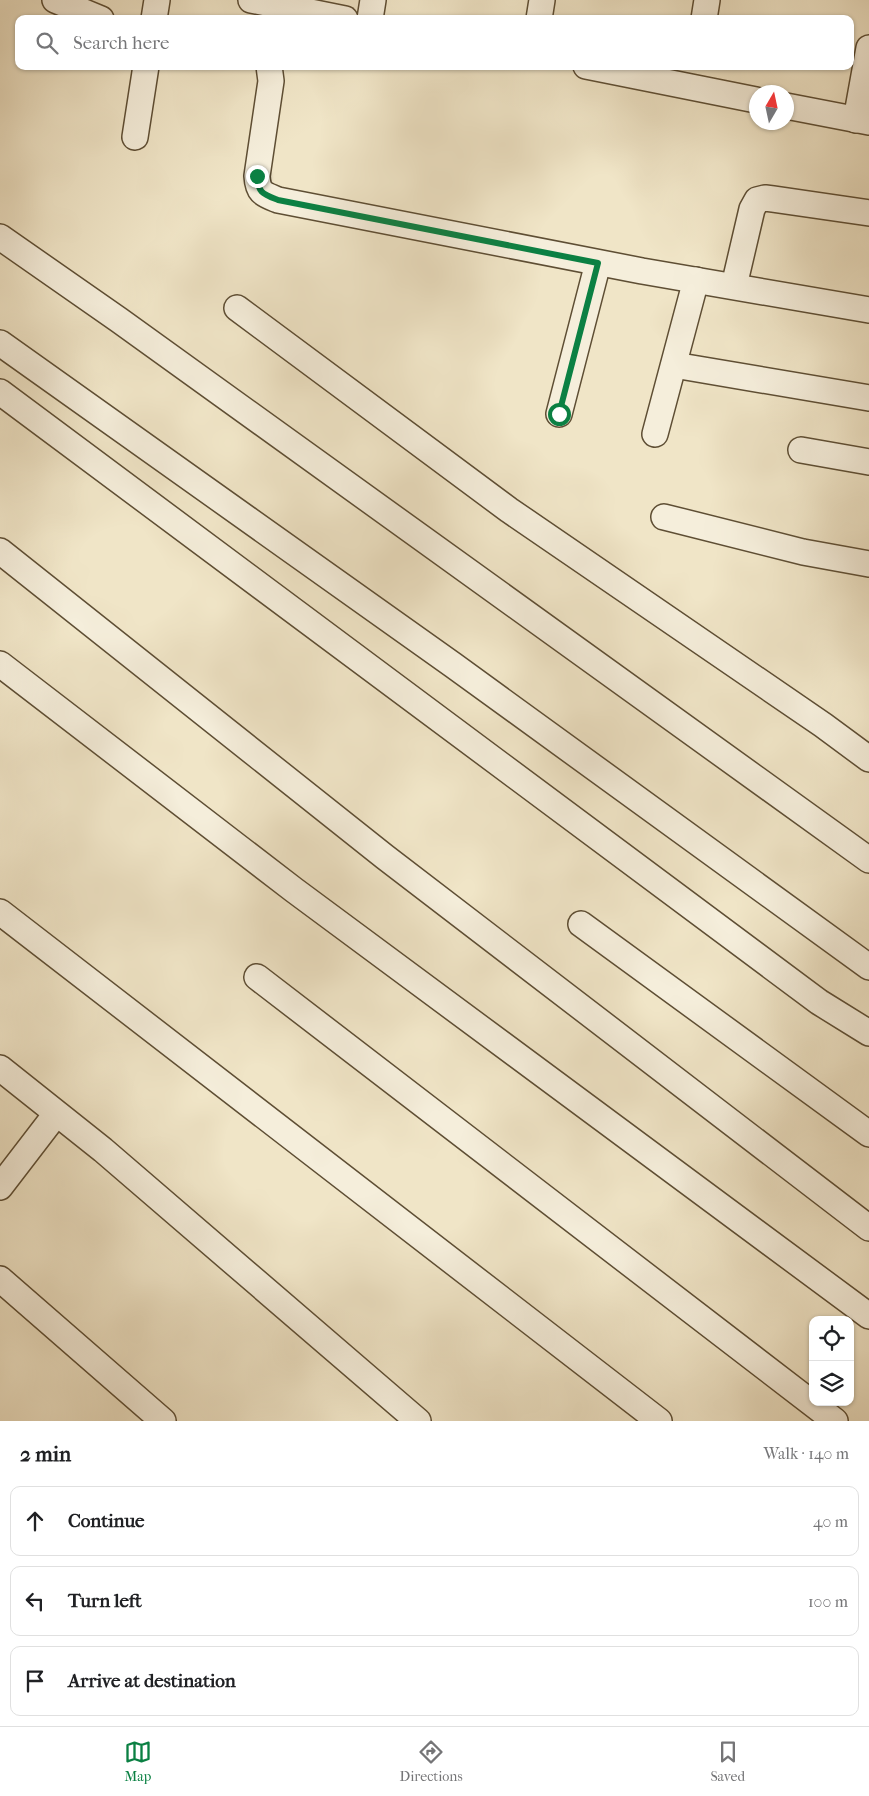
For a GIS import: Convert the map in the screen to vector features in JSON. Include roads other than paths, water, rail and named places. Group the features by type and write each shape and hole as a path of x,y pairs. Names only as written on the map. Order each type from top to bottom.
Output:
{"street":[{"path":"55,0 91,15"},
{"path":"155,15 157,0"},
{"path":"371,15 373,0"},
{"path":"540,15 542,0"},
{"path":"705,15 707,0"},
{"path":"256,1 324,15"},
{"path":"794,108 862,121 869,48"},
{"path":"135,137 145,70"},
{"path":"270,70 271,81 257,176 258,188 263,194 278,200 598,263 869,310"},
{"path":"625,70 693,77 749,97"},
{"path":"734,286 752,209 756,200 773,198 869,213"},
{"path":"0,237 127,326 869,860"},
{"path":"559,414 598,263"},
{"path":"655,434 696,280"},
{"path":"237,308 509,510 823,725 869,759"},
{"path":"0,344 453,665 869,967"},
{"path":"674,365 869,398"},
{"path":"0,392 812,996 869,1034"},
{"path":"801,450 869,462"},
{"path":"664,517 803,552 869,564"},
{"path":"0,551 385,856 869,1228"},
{"path":"0,664 294,890 869,1316"},
{"path":"0,912 659,1421"},
{"path":"581,924 869,1134"},
{"path":"257,976 835,1421"},
{"path":"0,1068 110,1157 418,1421"},
{"path":"0,1187 56,1114"},
{"path":"0,1279 163,1421"}]}
